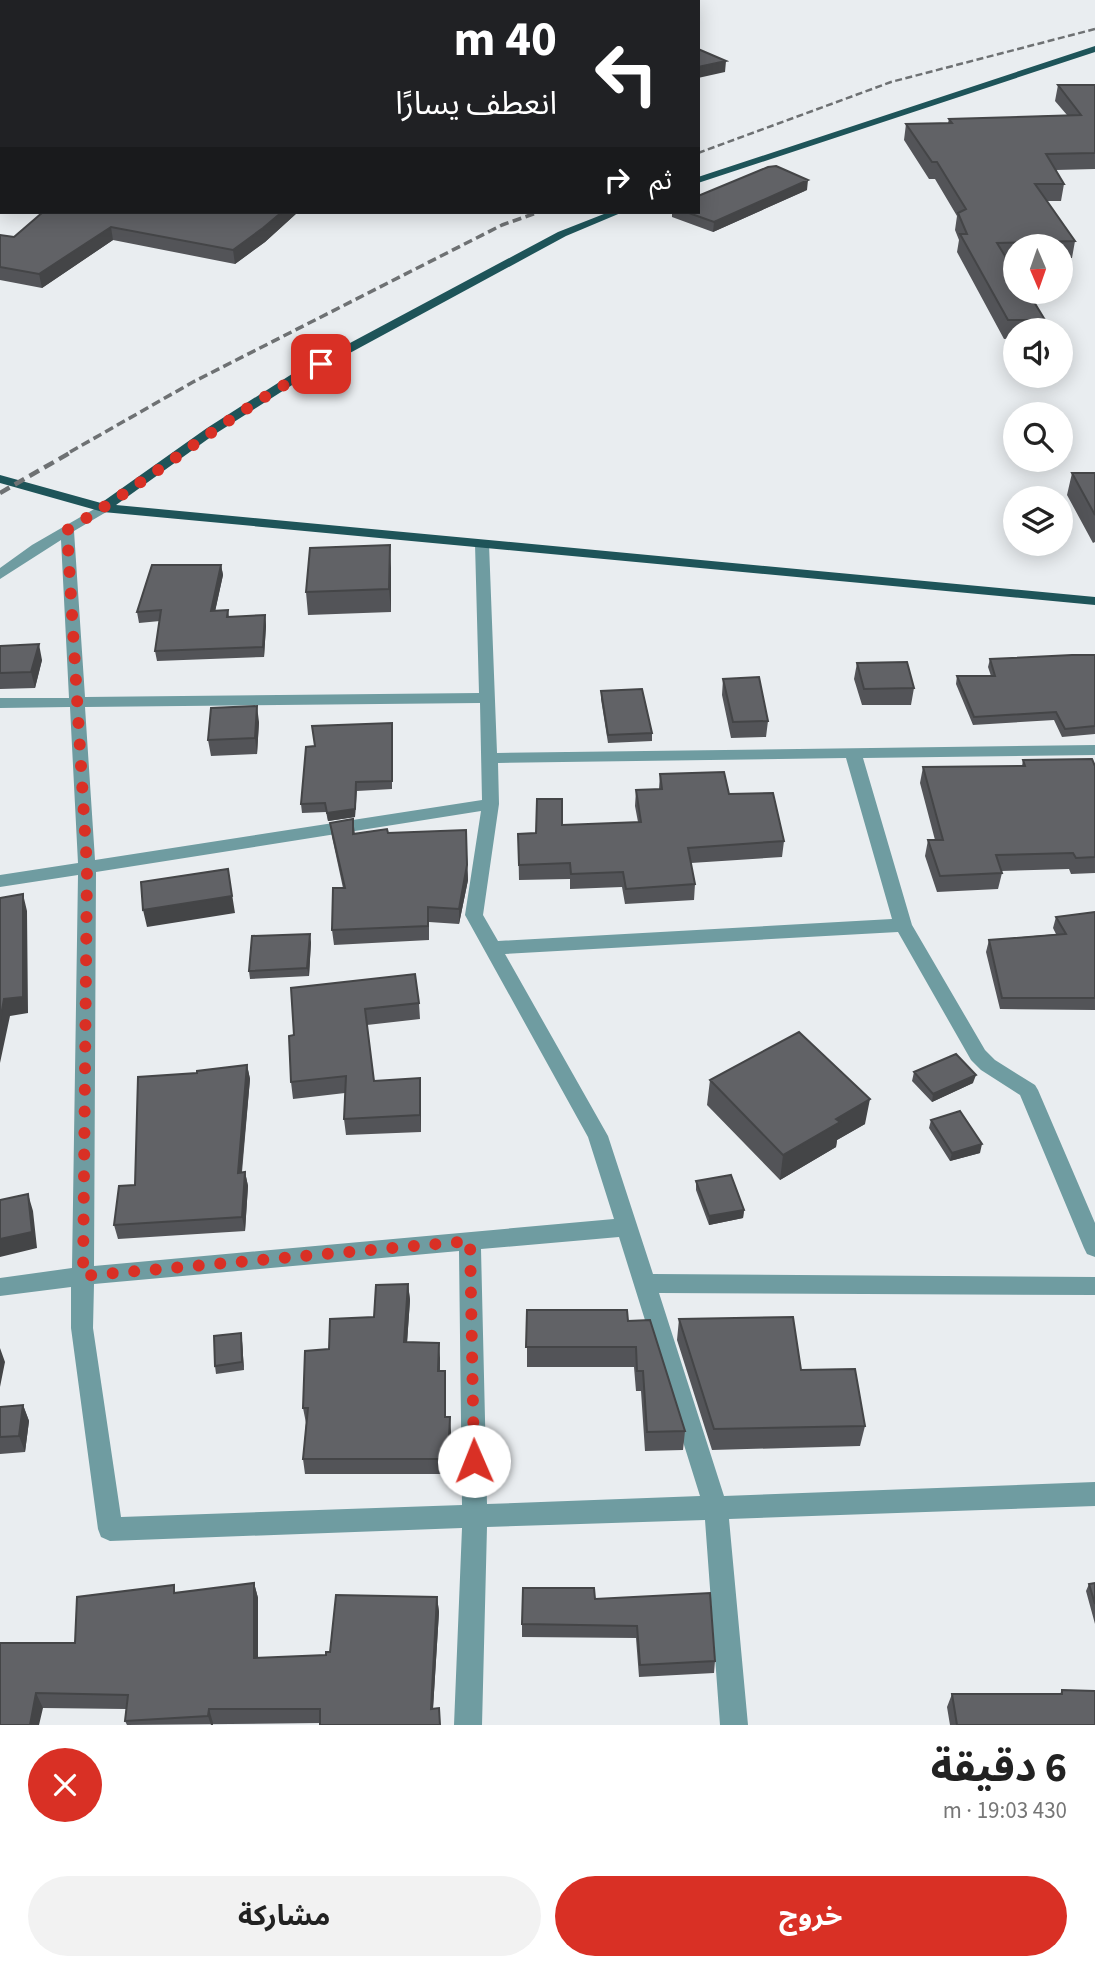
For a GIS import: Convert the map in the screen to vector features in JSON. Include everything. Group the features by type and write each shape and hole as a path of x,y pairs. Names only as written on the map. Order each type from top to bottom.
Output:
{"main road":[{"path":"700,179 1095,49"},
{"path":"103,508 211,431 296,377 562,234 613,214"},
{"path":"0,479 103,508 1095,601"}],"street":[{"path":"0,575 103,508"},
{"path":"67,530 87,867 82,1328 110,1528 1095,1494"},
{"path":"482,544 491,804 474,915 598,1136 716,1508 734,1725"},
{"path":"0,702 487,698"},
{"path":"489,758 1095,750"},
{"path":"853,753 903,925 978,1055 988,1065 1028,1090 1095,1248"},
{"path":"0,881 491,804"},
{"path":"492,948 903,925"},
{"path":"0,1287 83,1276 627,1227"},
{"path":"468,1725 475,1516 470,1241"},
{"path":"645,1283 1095,1286"}],"building":[{"path":"700,50 726,61 700,67"},
{"path":"1058,85 1095,85 1095,153 1046,154 1064,184 1035,184 1070,234 1003,234 1003,243 997,243 1003,253 1003,304 1035,304 1044,318 1007,318 960,234 967,234 958,213 966,209 937,162 932,162 906,124 952,123 949,119 1081,115"},
{"path":"776,166 808,180 714,222 692,214 700,214 700,195"},
{"path":"41,214 280,214 233,250 111,227 39,274 0,267 0,235 14,237"},
{"path":"1072,473 1095,473 1095,515"},
{"path":"390,545 389,589 306,592 310,548"},
{"path":"152,565 221,565 211,611 228,610 227,617 265,615 263,647 155,651 161,610 137,612"},
{"path":"39,644 31,672 0,673 0,646"},
{"path":"1095,655 1095,726 1065,729 1056,712 974,717 957,676 995,676 990,659"},
{"path":"907,662 914,688 864,689 857,663"},
{"path":"759,677 768,721 733,722 723,679"},
{"path":"642,689 652,733 608,735 601,691"},
{"path":"257,706 255,738 208,740 211,708"},
{"path":"392,723 392,781 356,782 355,809 327,813 325,803 301,804 306,747 315,746 312,726"},
{"path":"1092,759 1095,766 1095,857 1076,858 1073,853 996,855 1002,873 940,876 928,840 943,840 923,767 1025,766 1023,760"},
{"path":"724,772 729,794 773,793 784,841 688,848 695,884 626,889 623,872 571,874 570,863 519,865 518,834 536,833 537,799 562,799 562,825 641,822 636,790 662,789 660,774"},
{"path":"353,819 353,834 387,829 388,833 466,830 467,865 459,909 428,907 428,926 332,930 333,888 345,888 330,823"},
{"path":"228,869 232,896 143,910 141,882"},
{"path":"23,894 23,997 4,999 0,1021 0,898"},
{"path":"1095,912 1095,998 1002,998 989,940 1066,934 1056,917"},
{"path":"310,934 307,968 249,971 252,936"},
{"path":"415,974 419,1003 365,1009 374,1081 420,1078 420,1115 344,1119 346,1076 291,1082 289,1036 294,1035 291,988"},
{"path":"799,1032 870,1099 836,1119 840,1122 783,1155 710,1080"},
{"path":"956,1054 976,1075 933,1094 914,1072"},
{"path":"247,1065 238,1173 245,1172 242,1217 114,1225 119,1186 135,1185 138,1077 197,1073"},
{"path":"960,1111 982,1144 952,1153 931,1120"},
{"path":"731,1175 744,1210 709,1216 696,1181"},
{"path":"28,1194 32,1232 0,1239 0,1200"},
{"path":"408,1284 404,1342 439,1343 438,1371 445,1371 445,1417 450,1417 448,1459 303,1459 308,1408 303,1408 305,1351 329,1349 330,1319 374,1317 376,1285"},
{"path":"527,1310 627,1310 628,1321 650,1320 685,1431 647,1432 643,1371 637,1371 636,1347 526,1347"},
{"path":"793,1317 801,1370 855,1369 865,1426 714,1429 679,1319"},
{"path":"241,1333 242,1362 215,1366 214,1336"},
{"path":"23,1405 19,1436 0,1437 0,1407"},
{"path":"254,1583 254,1658 326,1655 326,1652 330,1652 336,1595 437,1597 431,1709 439,1708 440,1725 320,1725 320,1709 209,1709 208,1716 125,1721 128,1695 36,1693 30,1725 0,1725 0,1643 75,1643 77,1597 174,1585 174,1593"},
{"path":"1095,1583 1095,1604 1089,1584"},
{"path":"523,1588 594,1588 595,1599 710,1593 715,1661 640,1665 637,1626 522,1624"},
{"path":"1062,1690 1095,1691 1095,1725 957,1725 952,1694 1062,1694"}],"railway":[{"path":"700,152 891,82 1095,29"},
{"path":"70,452 193,382 502,225 533,214"},
{"path":"0,493 73,451"}],"route":[{"path":"321,364 211,431 103,508 67,530 87,867 83,1276 470,1241 474,1461"}]}
